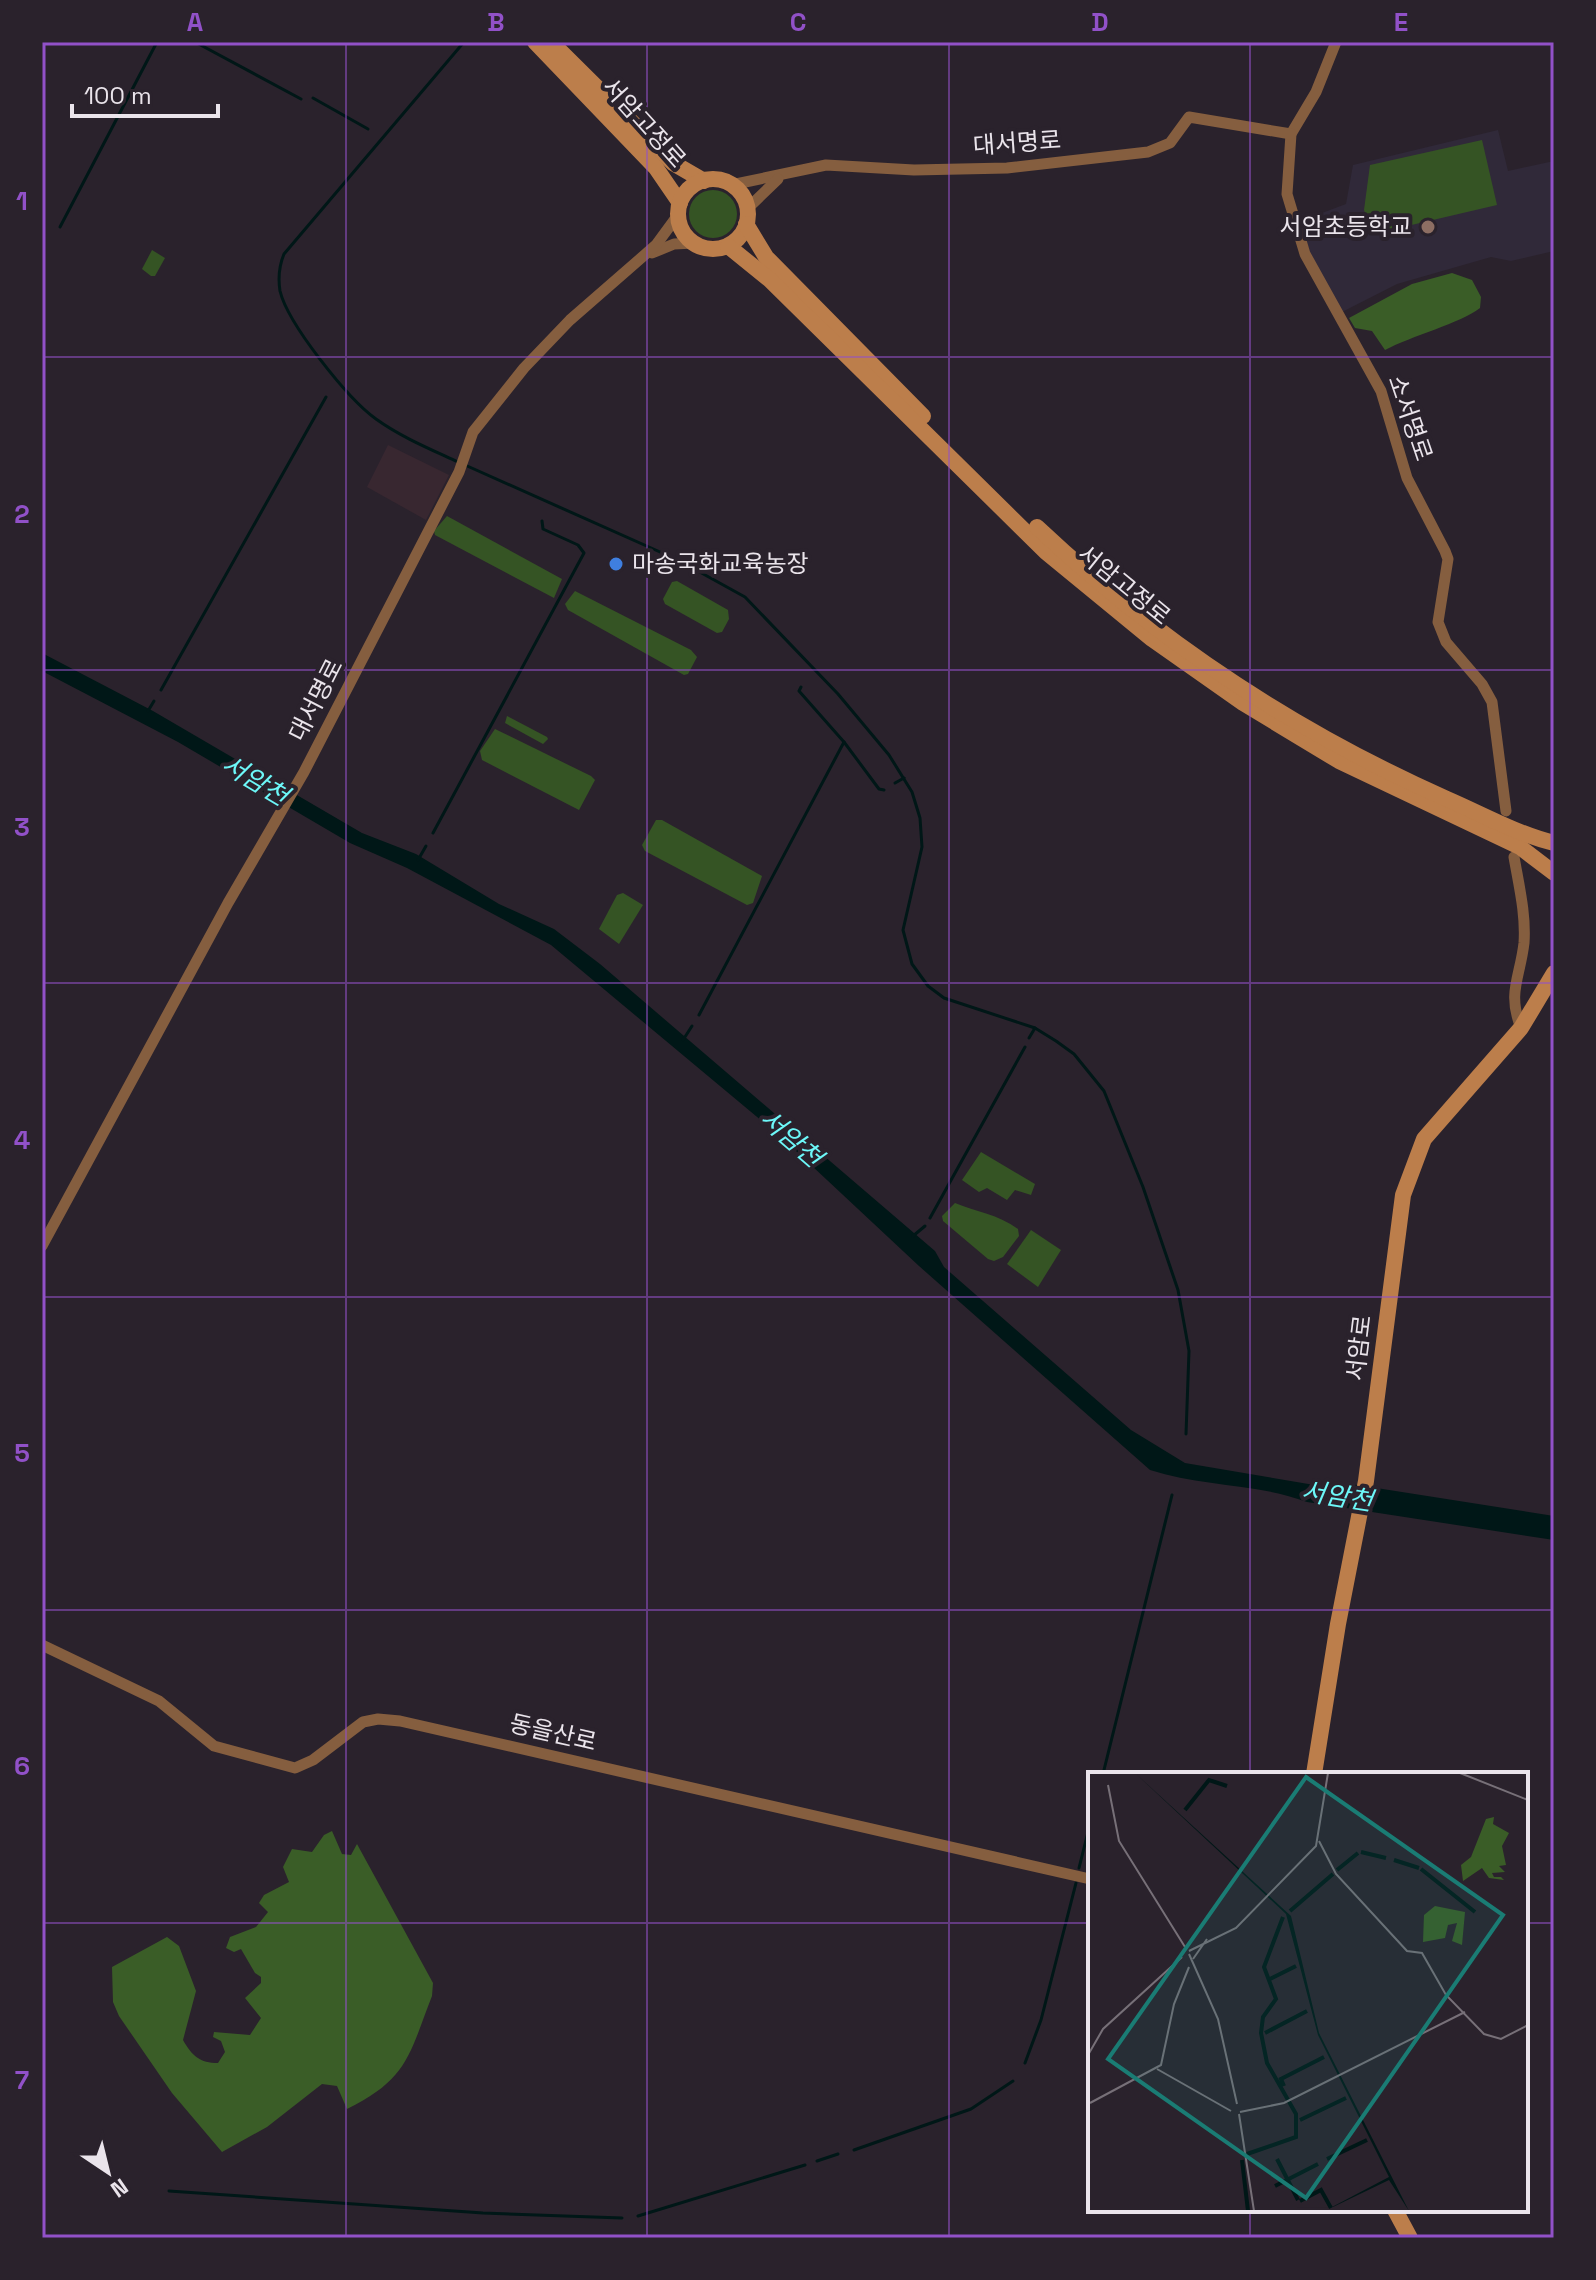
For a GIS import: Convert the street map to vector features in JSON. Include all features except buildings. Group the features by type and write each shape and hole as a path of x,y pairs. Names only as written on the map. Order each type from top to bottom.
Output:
{"main road":[{"name":"서암고정로","path":"535,42 656,168 679,209"},
{"name":"서암고정로","path":"551,42 673,163 704,181"},
{"path":"715,179 731,185 743,197 747,216 737,239 728,246 705,248 694,243 680,226 679,209 693,185 704,181 715,179"},
{"name":"서암고정로","path":"747,216 766,257 1064,553 1136,613 1259,699 1324,739 1394,775 1554,843"},
{"name":"서암고정로","path":"728,246 770,280 1046,552 1152,639 1243,703 1339,761 1520,847 1554,873"},
{"name":"서암로","path":"1314,1772 1338,1624 1366,1481 1396,1237 1413,1165 1435,1122 1521,1028 1554,976"},
{"path":"1396,2212 1410,2238"}],"street":[{"name":"소서명로","path":"1336,42 1316,92 1291,134 1287,194 1298,237 1381,391 1407,478 1445,551 1447,568 1438,622 1446,642 1482,684 1492,702 1506,811"},
{"name":"대서명로","path":"731,185 826,165 914,170 1007,168 1148,152 1170,143 1189,117 1291,134"},
{"path":"747,216 781,176"},
{"name":"대서명로","path":"42,1246 300,777 459,472 481,421 545,344 670,229 679,209"},
{"path":"640,258 674,244 694,243"},
{"path":"1514,857 1524,910 1524,944 1513,991 1521,1028"},
{"name":"동을산로","path":"42,1645 159,1701 214,1746 295,1768 313,1760 363,1722 378,1719 400,1721 777,1804 1088,1879"}],"shaded area":[{"name":"서암초등학교","path":"1498,130 1508,171 1554,161 1554,251 1511,261 1491,257 1397,284 1342,312 1311,256 1298,214 1322,213 1346,204 1353,165"},
{"path":"388,445 449,475 426,520 367,487"}],"green space":[{"path":"1482,140 1497,205 1373,234 1364,210 1370,165"},
{"path":"713,190 730,197 737,214 730,231 713,238 696,231 689,214 696,197"},
{"path":"152,250 165,258 155,276 142,269"},
{"path":"1452,273 1472,280 1481,297 1480,308 1461,319 1385,350 1372,331 1355,328 1349,318 1412,284"},
{"path":"447,516 562,579 554,598 435,535 434,531"},
{"path":"677,581 728,610 729,619 722,632 717,633 665,604 663,599 672,582"},
{"path":"575,591 691,650 697,657 688,674 684,675 568,610 565,604"},
{"path":"507,716 548,739 543,744 505,723"},
{"path":"495,729 591,776 595,780 579,810 482,760 480,751"},
{"path":"656,820 662,820 762,876 753,903 747,905 645,851 642,845"},
{"path":"623,893 643,905 619,944 599,929 617,895"},
{"path":"981,1152 1035,1184 1031,1195 1015,1190 1007,1200 987,1188 979,1192 962,1180"},
{"path":"955,1203 1018,1229 1019,1236 1003,1257 994,1261 988,1259 943,1221 942,1216"},
{"path":"1031,1230 1061,1250 1038,1287 1007,1264"},
{"path":"332,1831 342,1854 351,1855 357,1844 433,1983 432,1996 404,2063 383,2087 347,2109 337,2086 322,2084 267,2127 222,2152 172,2093 119,2016 113,2002 112,1967 167,1937 179,1946 196,1991 183,2040 197,2058 218,2063 225,2052 221,2041 213,2037 214,2032 250,2035 261,2018 245,1998 261,1983 261,1977 255,1973 241,1949 234,1952 226,1948 230,1937 256,1927 268,1912 259,1903 264,1895 289,1882 283,1867 292,1849 312,1852 324,1835"}],"water":[{"name":"서암천","path":"42,653 153,711 362,833 416,854 499,904 554,929 600,964 935,1251 944,1267 1131,1430 1185,1463 1338,1489 1351,1484 1554,1516 1554,1540 1307,1502 1269,1491 1189,1480 1150,1470 919,1266 781,1137 551,945 407,868 350,843 178,742 42,671"}],"waterway":[{"path":"60,227 157,42"},
{"path":"195,42 301,99"},
{"path":"458,462 376,419 350,395 320,360 294,322 280,291 279,277 284,254 464,42"},
{"path":"313,98 368,129"},
{"path":"161,690 326,397"},
{"path":"465,465 678,560 745,597 838,694 889,755 912,792 920,818 922,847 903,930 912,964 928,986 944,998 1035,1028 1056,1041 1074,1054 1104,1091 1143,1187 1178,1290 1189,1351 1186,1434"},
{"path":"433,833 584,553 578,545 543,529 542,521"},
{"path":"801,687 799,691 844,742 879,789 884,790"},
{"path":"148,711 154,701"},
{"path":"699,1015 844,742"},
{"path":"895,783 904,778"},
{"path":"418,860 426,846"},
{"path":"683,1040 692,1026"},
{"path":"1029,1038 1035,1028"},
{"path":"930,1218 1025,1047"},
{"path":"913,1236 925,1226"},
{"path":"1103,1772 1172,1495"},
{"path":"1079,1868 1088,1832"},
{"path":"1025,2063 1041,2020 1076,1883"},
{"path":"854,2150 971,2109 1013,2081"},
{"path":"817,2161 838,2154"},
{"path":"638,2216 805,2165"},
{"path":"169,2191 483,2213 622,2218"}],"place":[{"name":"서암초등학교","path":"1428,227"},
{"name":"마송국화교육농장","path":"616,564"}]}
